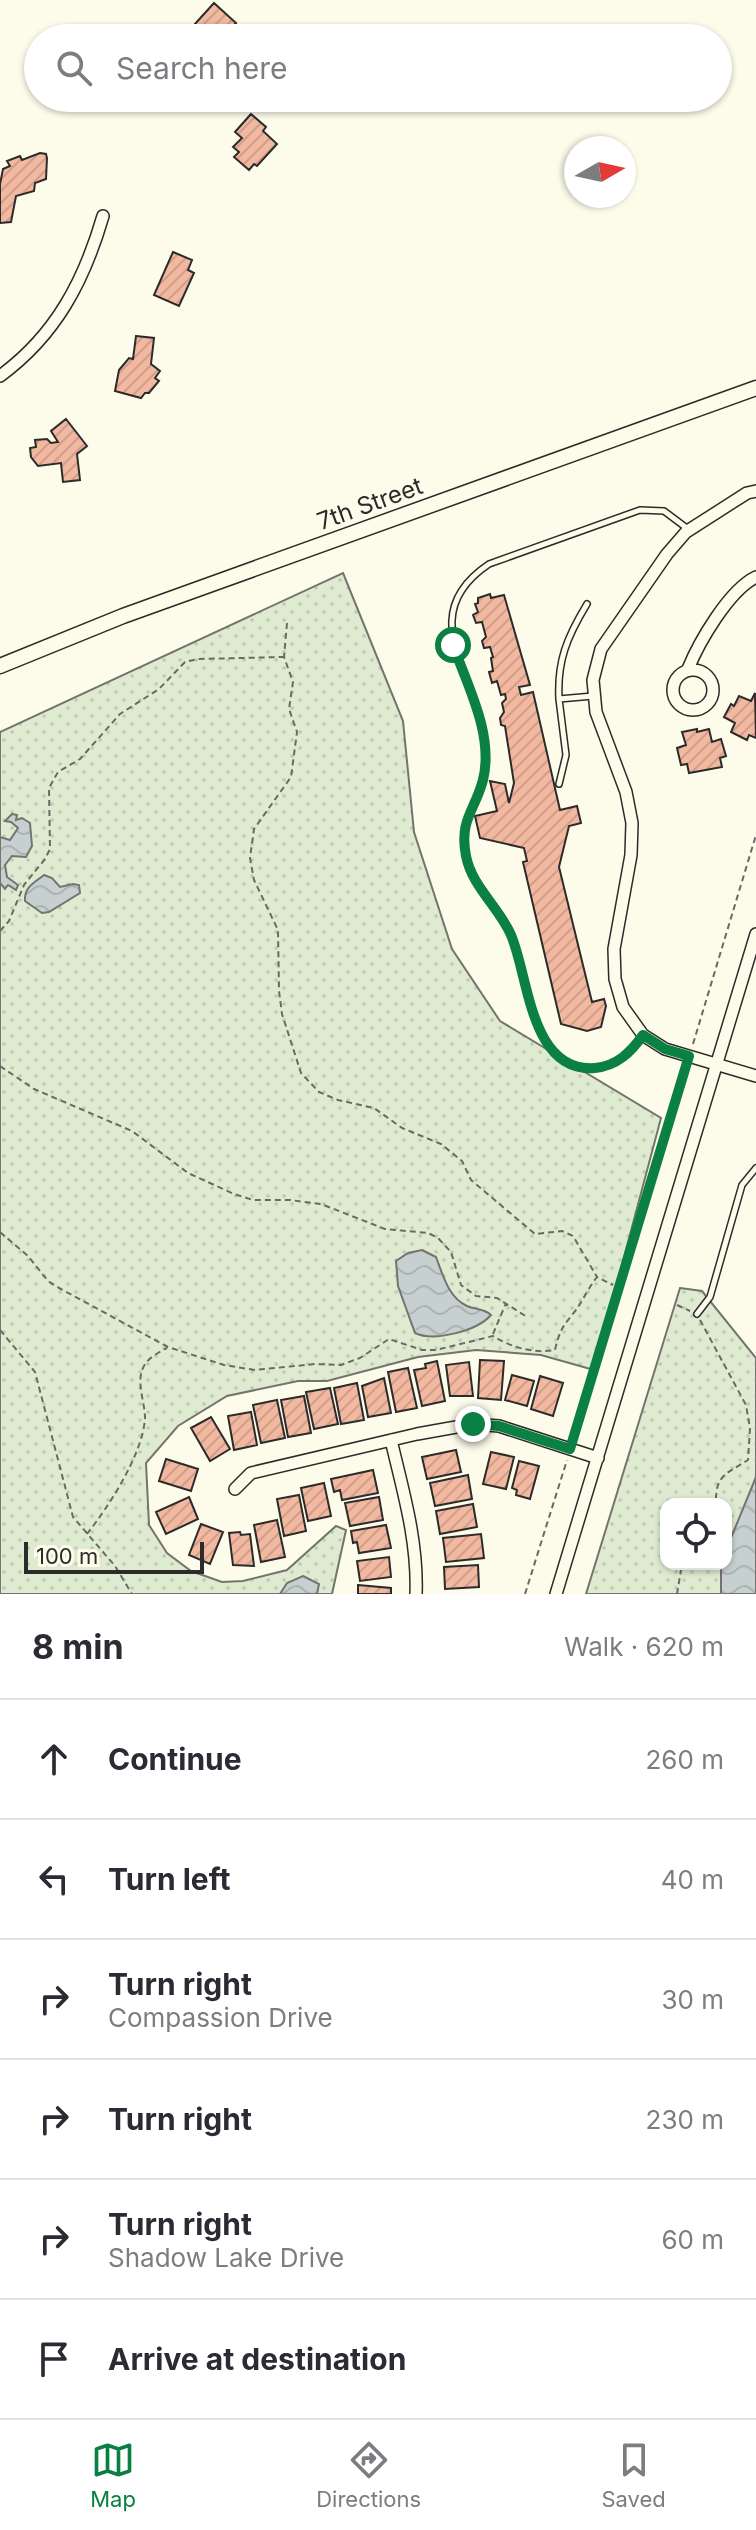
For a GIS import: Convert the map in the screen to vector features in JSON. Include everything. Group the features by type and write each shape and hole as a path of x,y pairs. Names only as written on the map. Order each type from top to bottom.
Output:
{"street":[{"path":"0,376 19,362 55,324 85,271 103,216"},
{"name":"7th Street","path":"0,666 123,616 756,388"},
{"path":"756,491 747,493 689,530 667,554 601,649 593,680 596,712 626,792 632,823 631,855 614,949 615,979 623,1007 643,1035 665,1049 756,1076"},
{"path":"688,669 696,649 742,584 756,577"},
{"path":"556,1594 756,934"},
{"path":"235,1489 251,1473 473,1424 499,1426 598,1458"},
{"path":"391,1440 410,1516 417,1572 416,1594"}],"lane":[{"path":"643,1035 623,1058 590,1068 560,1058 540,1033 516,947 501,917 476,883 466,854 466,820 483,780 485,747 478,714 453,645 450,624 456,600 476,573 489,564 640,510 664,511 689,530"},
{"path":"559,784 566,755 558,676 568,635 587,604"},
{"path":"559,699 594,696"},
{"path":"697,1314 710,1297 742,1185 756,1168"}],"path":[{"path":"287,623 284,657 293,682 289,709 297,732 291,777 254,829 250,858 254,880 278,930 282,1014 301,1073 319,1092 374,1108 402,1128 441,1144 462,1161 471,1180 535,1234 562,1231 573,1236 597,1277 613,1285"},
{"path":"0,931 9,921 24,885 50,849 49,788 58,772 80,759 120,714 159,689 185,662 284,657"},
{"path":"525,1594 756,835"},
{"path":"0,1066 34,1089 132,1131 188,1173 234,1194 253,1200 321,1204 385,1229 428,1233 438,1238 451,1252 461,1285 476,1296 506,1302 527,1317"},
{"path":"0,1232 28,1256 48,1281 168,1347 224,1365 255,1370 315,1364 341,1365 360,1358 389,1339 422,1350 436,1350 493,1336 508,1345 542,1352 555,1350 561,1326 597,1277"},
{"path":"493,1336 506,1302"},
{"path":"677,1305 697,1314 746,1405 750,1428 748,1460 720,1478 715,1488 716,1498"},
{"path":"0,1330 35,1372 73,1517 115,1566 132,1594"},
{"path":"87,1534 117,1492 144,1427 140,1380 143,1368 168,1347"},
{"path":"677,1594 681,1570"}],"green space":[{"path":"343,573 403,721 414,832 452,949 500,1021 661,1118 594,1370 541,1355 476,1350 418,1357 327,1381 298,1381 227,1396 178,1426 146,1463 149,1525 167,1553 191,1571 222,1582 243,1581 287,1570 336,1526 346,1530 332,1594 0,1594 0,732"},
{"path":"680,1288 702,1291 756,1358 756,1594 586,1594"}],"water":[{"path":"12,814 17,815 16,820 22,818 30,823 32,846 26,857 12,856 5,865 7,877 18,885 16,890 8,885 5,889 0,883 0,837 10,840 18,828 5,821"},
{"path":"44,875 60,887 79,885 80,893 42,913 25,901 25,896 30,886"},
{"path":"422,1250 436,1257 447,1285 460,1302 491,1315 476,1326 455,1333 433,1336 415,1333 398,1286 396,1261 408,1253"},
{"path":"756,1477 756,1594 721,1594 721,1570 732,1570 732,1535"},
{"path":"303,1576 319,1584 317,1594 280,1594 287,1583"}],"building":[{"path":"214,3 236,23 235,24 195,24"},
{"path":"251,114 266,127 263,131 277,144 257,166 254,164 249,170 234,157 239,152 233,147 242,138 235,132"},
{"path":"40,153 46,154 47,158 46,179 35,183 34,191 16,196 11,222 0,223 0,184 3,169 10,166 7,161 20,156 22,160"},
{"path":"173,252 192,260 188,270 194,273 179,306 154,295"},
{"path":"136,336 154,338 151,364 160,371 155,378 159,381 141,398 115,391 119,370 129,358 133,359"},
{"path":"66,419 87,446 77,454 80,480 63,482 61,463 38,466 31,457 30,448 36,447 35,440 58,442 51,431"},
{"path":"490,594 491,598 504,595 530,685 519,687 521,695 533,692 560,810 577,806 581,823 569,826 559,867 592,1002 604,999 606,1006 601,1027 587,1031 561,1024 523,862 527,861 524,848 480,838 475,816 497,811 490,781 505,784 509,803 514,783 505,726 501,725 500,718 504,712 502,703 506,699 505,694 501,695 497,681 492,683 489,672 493,671 493,657 490,647 484,648 482,641 486,637 482,622 476,623 473,615 478,612 475,604 478,598"},
{"path":"755,693 756,738 749,735 747,740 731,732 735,723 724,717 739,696 751,701"},
{"path":"697,729 697,732 709,729 712,742 721,739 726,756 720,758 722,767 689,773 687,764 681,765 677,748 686,745 682,732"},
{"path":"480,1360 504,1361 501,1400 478,1398"},
{"path":"437,1361 445,1401 422,1406 414,1370 426,1368 425,1364"},
{"path":"469,1362 473,1396 450,1396 446,1365"},
{"path":"408,1368 417,1408 396,1412 388,1372"},
{"path":"512,1375 534,1381 527,1406 505,1400"},
{"path":"540,1376 563,1383 553,1416 531,1409"},
{"path":"384,1378 391,1413 368,1417 362,1386"},
{"path":"357,1383 364,1420 341,1424 334,1388"},
{"path":"330,1388 338,1424 314,1429 306,1392"},
{"path":"304,1396 311,1433 288,1437 281,1400"},
{"path":"277,1400 285,1438 261,1443 253,1405"},
{"path":"251,1412 257,1445 234,1450 228,1416"},
{"path":"211,1417 230,1449 210,1461 191,1428"},
{"path":"456,1450 461,1472 427,1479 422,1457"},
{"path":"491,1452 514,1457 506,1489 483,1484"},
{"path":"166,1459 198,1469 191,1491 159,1481"},
{"path":"519,1461 539,1466 530,1499 516,1495 517,1490 512,1488"},
{"path":"373,1470 378,1493 342,1500 340,1490 334,1492 331,1479"},
{"path":"468,1475 472,1499 435,1506 430,1483"},
{"path":"324,1483 331,1516 308,1521 301,1488"},
{"path":"299,1495 306,1531 284,1536 277,1499"},
{"path":"189,1497 198,1519 166,1534 156,1512"},
{"path":"379,1497 383,1520 350,1526 345,1503"},
{"path":"473,1504 477,1527 440,1534 436,1511"},
{"path":"277,1520 285,1557 261,1562 254,1525"},
{"path":"201,1524 223,1532 210,1564 189,1555"},
{"path":"386,1525 391,1548 359,1553 351,1531"},
{"path":"240,1532 241,1535 250,1534 254,1566 233,1565 229,1533"},
{"path":"481,1534 484,1558 446,1562 443,1538"},
{"path":"389,1557 391,1577 360,1581 357,1561"},
{"path":"478,1565 479,1587 445,1589 444,1567"},
{"path":"358,1585 391,1588 391,1594 358,1594"}],"route":[{"path":"453,645 478,714 485,747 483,780 464,832 468,865 516,947 540,1033 560,1058 583,1068 601,1067 623,1058 643,1035 665,1049 689,1056 570,1449 499,1426 473,1424"}]}
